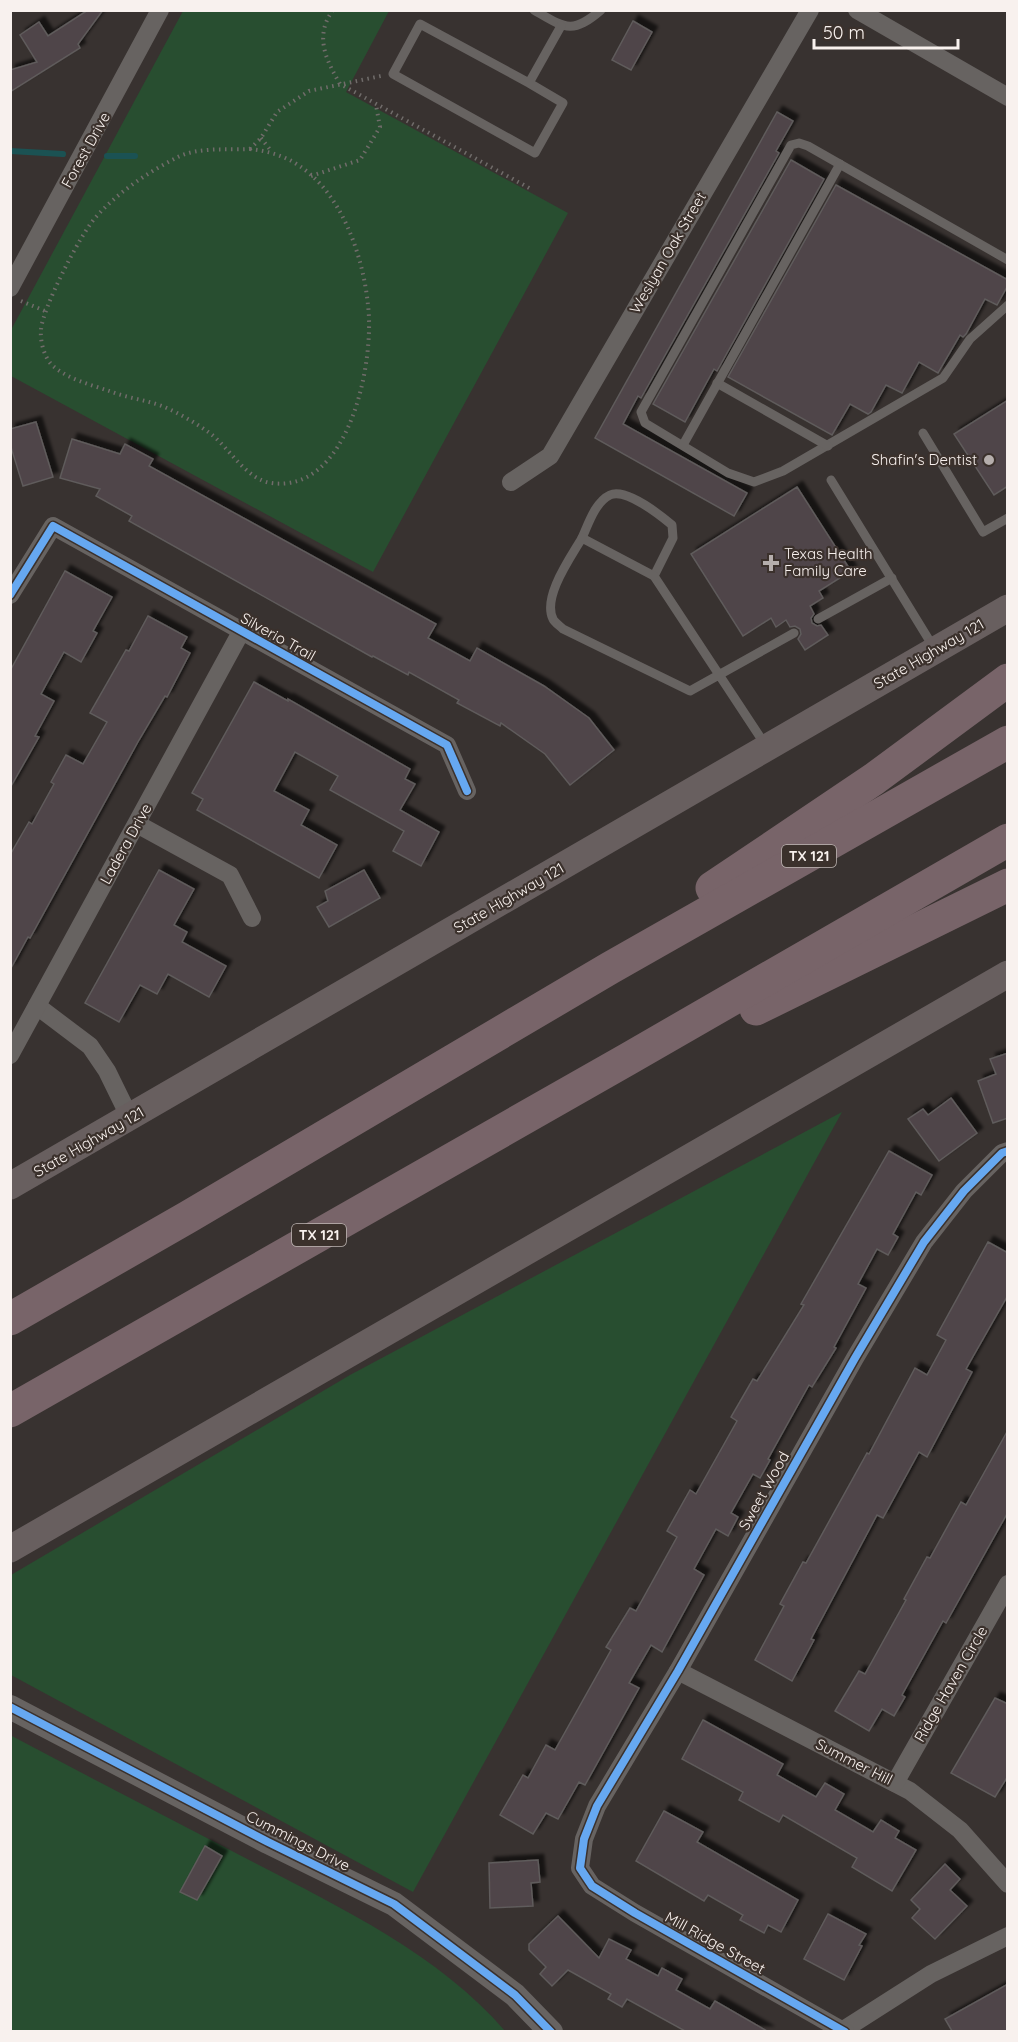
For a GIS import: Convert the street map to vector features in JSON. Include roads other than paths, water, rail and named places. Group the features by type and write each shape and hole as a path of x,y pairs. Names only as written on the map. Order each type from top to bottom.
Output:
{"highway":[{"path":"610,968 666,919 874,779 1008,680"},
{"name":"TX 121","path":"10,1319 188,1217 610,968 1008,742"},
{"name":"TX 121","path":"10,1411 1008,840"},
{"path":"628,1059 698,1037 1008,885"}],"main road":[{"name":"State Highway 121","path":"10,1186 1008,608"},
{"path":"10,1549 1008,974"}],"street":[{"name":"Forest Drive","path":"16,294 160,10"},
{"name":"Weslyan Oak Street","path":"511,482 550,456 810,10"},
{"path":"857,10 1008,97"},
{"name":"Silverio Trail","path":"10,595 53,526 447,745 467,791"},
{"name":"Ladera Drive","path":"10,1054 242,633"},
{"path":"136,824 230,875 252,918"},
{"path":"37,1006 90,1046 106,1071 130,1118"},
{"name":"Sweet Wood","path":"580,1868 584,1839 597,1806 678,1671 855,1358 924,1242 964,1191 1002,1153 1008,1150"},
{"name":"Ridge Haven Circle","path":"895,1783 1008,1584"},
{"name":"Summer Hill","path":"678,1671 909,1791 960,1830 1008,1884"},
{"name":"Cummings Drive","path":"10,1707 268,1842 394,1904 515,1995 551,2031"},
{"name":"Mill Ridge Street","path":"580,1868 592,1886 842,2031"},
{"path":"842,2031 931,1974 1008,1936"}],"lane":[{"path":"534,10 561,26 573,27 585,23 602,10"},
{"path":"420,24 529,83 563,103 535,153 393,74 420,24"},
{"path":"529,83 561,26"},
{"path":"1008,260 808,146 799,143 791,145 641,412 645,423 728,473 754,482 783,471 943,378 970,339 1008,305"},
{"path":"683,445 840,164"},
{"path":"717,383 828,446"},
{"path":"922,433 983,532 1008,518"},
{"path":"831,480 936,650"},
{"path":"654,576 673,538 672,525 646,507 621,494 609,496 596,510 549,601 553,619 563,629 690,691 794,633"},
{"path":"582,538 654,576 768,748"},
{"path":"818,619 892,578"}],"waterway":[{"path":"10,151 63,154"},
{"path":"107,156 135,156"}],"place":[{"name":"Shafin's Dentist","path":"989,460"},
{"name":"Texas Health Family Care","path":"771,563"}]}
